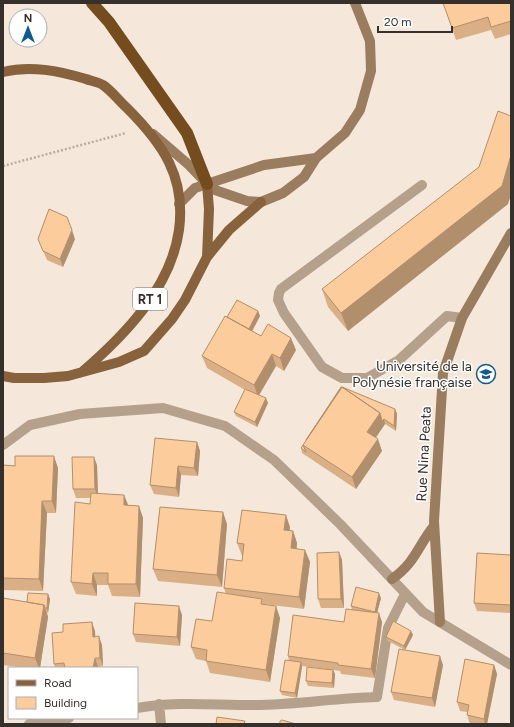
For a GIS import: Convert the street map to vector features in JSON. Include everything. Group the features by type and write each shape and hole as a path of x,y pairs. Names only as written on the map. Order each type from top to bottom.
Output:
{"highway":[{"path":"92,3 110,22 187,133 207,184"}],"main road":[{"name":"RT 1","path":"3,72 35,69 60,72 102,84 150,131 172,164 179,189 179,230 165,274 146,304 112,346 82,372 68,376 44,378 14,378 3,376"},
{"path":"207,184 209,208 207,256"},
{"path":"82,372 118,362 144,351 172,319 185,300 207,256 229,230 261,202"}],"street":[{"path":"150,131 212,189 247,201 261,202 270,199 293,186 304,176 316,158 345,133 360,110 371,71 370,41 355,3"},
{"path":"179,204 195,188 264,165 316,158"},
{"path":"422,185 281,288 278,300 284,313 322,367 342,378 367,378 399,360 447,316 462,318"},
{"name":"Rue Nina Peata","path":"440,622 434,526 443,373 462,318 511,233"},
{"path":"3,445 30,426 80,414 163,408 225,426 274,460 340,524 423,612 511,665"},
{"path":"392,579 405,570 413,560 426,535 434,526"},
{"path":"138,708 159,704 202,703 253,705 377,697 388,628 405,594"},
{"path":"159,704 161,724"},
{"path":"29,724 62,719"}],"path":[{"path":"3,166 136,131 150,131"}],"building":[{"path":"443,3 511,3 511,21 491,27 488,17 452,28"},
{"path":"498,111 511,116 511,155 502,186 341,313 322,289 479,167"},
{"path":"49,209 67,217 72,230 60,259 43,251 38,239"},
{"path":"237,300 258,311 249,329 227,317"},
{"path":"225,316 261,336 268,324 291,338 280,358 272,354 254,385 202,356"},
{"path":"341,387 342,387 306,440"},
{"path":"342,387 380,413 367,432 378,439 352,477 303,445"},
{"path":"342,387 395,409 394,426 384,419 382,421 380,413"},
{"path":"245,389 266,398 255,422 234,412"},
{"path":"155,438 197,442 194,468 178,466 176,488 150,485"},
{"path":"303,445 306,452 301,448"},
{"path":"15,456 54,456 52,501 42,501 39,579 3,578 3,465 15,466"},
{"path":"72,457 94,457 95,489 73,489"},
{"path":"91,493 124,495 124,505 139,506 136,584 108,584 108,573 93,573 92,584 71,582 75,502 90,504"},
{"path":"160,507 223,512 217,575 153,569"},
{"path":"242,510 286,515 284,530 293,531 291,548 305,550 299,597 224,588 227,559 242,561 244,544 237,543"},
{"path":"339,552 341,599 318,599 317,553"},
{"path":"477,553 511,555 511,605 474,603"},
{"path":"356,587 379,593 375,612 351,606"},
{"path":"217,592 262,599 261,604 276,606 266,670 206,661 207,650 191,647 196,619 212,621"},
{"path":"28,593 48,594 47,608 45,608 44,605 27,602"},
{"path":"3,598 44,605 35,658 3,653"},
{"path":"135,603 179,606 177,637 133,634"},
{"path":"346,609 379,613 371,669 288,656 293,615 344,622"},
{"path":"393,621 411,631 404,646 386,637"},
{"path":"92,622 93,637 99,636 100,658 95,658 93,667 65,667 64,663 54,664 52,633 63,632 63,624"},
{"path":"399,649 440,656 432,698 391,692"},
{"path":"465,659 494,665 484,719 467,715 469,705 457,702"},
{"path":"285,660 301,662 295,693 280,691"},
{"path":"307,667 333,670 332,683 306,681"},
{"path":"217,717 245,721 244,724 216,724"},
{"path":"282,720 296,724 280,724 280,721"}],"place":[{"name":"Université de la Polynésie française","path":"486,374"}]}
